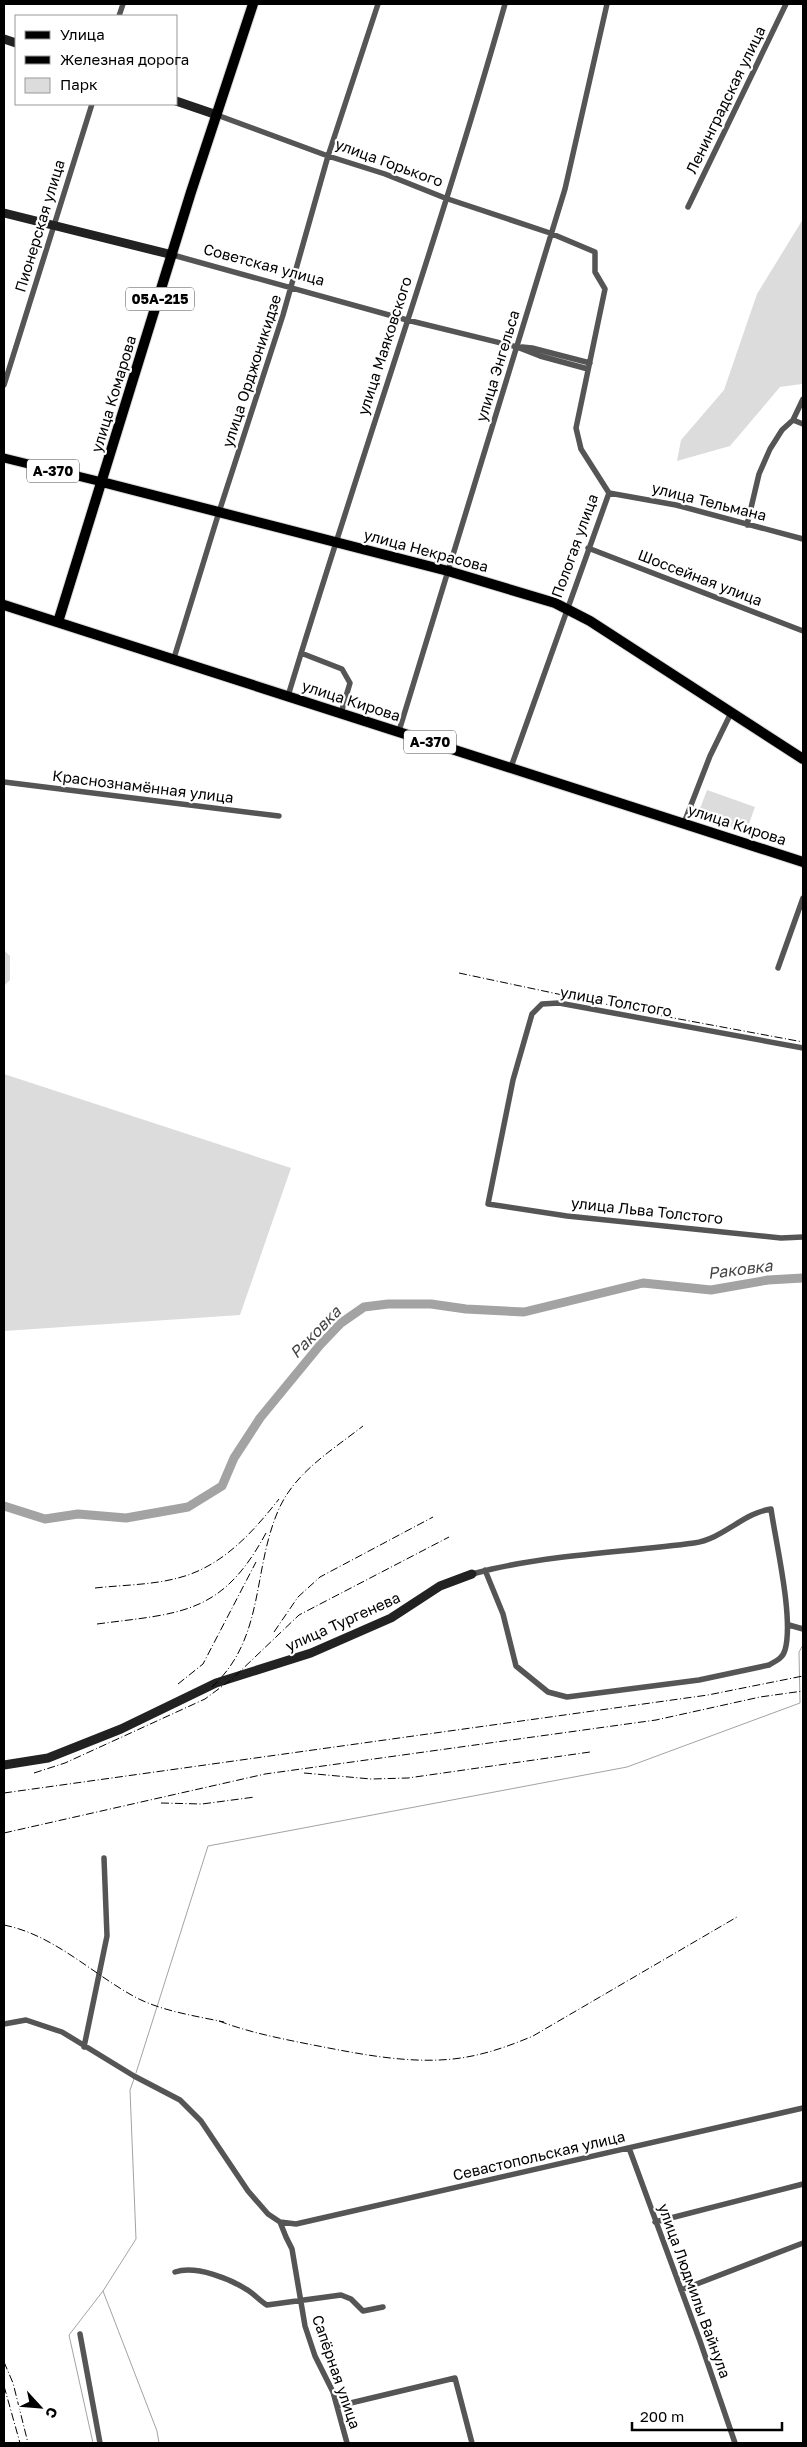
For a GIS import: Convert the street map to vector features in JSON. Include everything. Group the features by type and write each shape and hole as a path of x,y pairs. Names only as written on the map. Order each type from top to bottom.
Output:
{"highway":[{"name":"улица Комарова","path":"58,622 253,4"},
{"name":"улица Некрасова","path":"102,482 448,571 566,608 731,713 802,754"},
{"name":"улица Кирова","path":"4,605 174,658 803,862"}],"main road":[{"name":"улица Некрасова","path":"4,458 102,482"}],"street":[{"name":"улица Орджоникидзе","path":"174,658 292,288 328,156 378,4"},
{"name":"улица Маяковского","path":"288,696 505,4"},
{"name":"улица Энгельса","path":"399,731 565,189 607,4"},
{"name":"Ленинградская улица","path":"688,207 786,4"},
{"name":"улица Горького","path":"178,102 328,156 385,174 445,198 550,233 592,250"},
{"name":"Пионерская улица","path":"4,385 92,105"},
{"name":"Советская улица","path":"4,213 173,255 406,320 517,347 540,356 588,369"},
{"name":"Пологая улица","path":"511,767 608,493 581,450 576,423 605,289 595,272 596,256 592,250"},
{"name":"Советская улица","path":"517,347 532,348 590,363"},
{"path":"747,525 759,474 782,430 793,420 803,399"},
{"path":"793,420 803,424"},
{"name":"улица Тельмана","path":"608,493 676,505 803,539"},
{"name":"Шоссейная улица","path":"588,548 803,631"},
{"path":"301,653 342,669 350,684 340,713"},
{"path":"684,823 710,756 731,713"},
{"name":"Краснознамённая улица","path":"4,782 278,816"},
{"path":"778,968 803,898"},
{"name":"улица Толстого","path":"488,1204 513,1080 532,1014 542,1004 560,1003 803,1048"},
{"name":"улица Льва Толстого","path":"488,1204 567,1216 781,1238 803,1237"},
{"name":"улица Тургенева","path":"4,1765 48,1758 121,1729 216,1683 311,1653 391,1618 440,1586 472,1574 544,1558 694,1543 725,1532 758,1511 771,1509 789,1625"},
{"path":"485,1570 503,1614 516,1666 548,1692 558,1696 699,1680 769,1665 779,1660 785,1651 789,1625 803,1629"},
{"path":"84,2047 107,1936 104,1858"},
{"path":"4,2024 26,2020 62,2032 84,2047 180,2100 214,2138 248,2191 268,2214 280,2222"},
{"name":"Севастопольская улица","path":"280,2222 296,2224 803,2108"},
{"name":"улица Людмилы Вайнула","path":"629,2148 735,2443"},
{"path":"655,2222 803,2184"},
{"name":"Сапёрная улица","path":"280,2222 292,2249 305,2326 315,2356 338,2406 347,2443"},
{"path":"681,2290 803,2243"},
{"path":"175,2272 186,2269 198,2271 232,2282 249,2291 267,2305 341,2295 351,2299 363,2311 383,2307"},
{"path":"80,2334 100,2443"},
{"path":"338,2406 455,2378 472,2443"}],"green space":[{"path":"803,219 802,384 780,387 730,446 677,461 681,440 724,390 757,294"},
{"path":"707,790 755,807 746,832 698,814"},
{"path":"4,950 10,956 10,980 4,986"},
{"path":"4,1074 291,1168 240,1315 4,1331"}],"waterway":[{"name":"Раковка","path":"4,1506 45,1519 78,1514 126,1518 188,1507 222,1486 234,1458 260,1418 320,1345 341,1323 364,1307 388,1304 431,1304 466,1309 524,1312 643,1283 711,1290 768,1280 803,1278"},
{"path":"136,2073 208,1846 627,1767 800,1703 799,1652 803,1645"},
{"path":"134,2079 130,2090 136,2239 103,2291 157,2431 159,2443"},
{"path":"93,2443 69,2335 103,2291"}],"railway":[{"path":"459,973 652,1014 803,1042"},
{"path":"212,1687 229,1668 241,1647 255,1604 270,1534 285,1497 303,1474 363,1426"},
{"path":"95,1588 168,1580 194,1573 209,1566 247,1536 279,1499"},
{"path":"274,1632 298,1597 320,1577 433,1517"},
{"path":"97,1624 176,1612 196,1605 215,1595 233,1580 250,1560 266,1533"},
{"path":"34,1773 65,1763 205,1699 232,1679 299,1615 449,1537"},
{"path":"178,1684 203,1664 256,1562"},
{"path":"4,1793 708,1695 803,1676"},
{"path":"4,1833 265,1774 656,1720 760,1697 803,1691"},
{"path":"304,1773 371,1779 408,1778 590,1752"},
{"path":"161,1803 202,1804 255,1797"},
{"path":"219,2021 274,2037 380,2057 435,2060 474,2056 533,2036 737,1917"},
{"path":"4,1925 22,1930 56,1946 145,2002 224,2022"},
{"path":"4,2362 13,2383 28,2443"},
{"path":"4,2386 20,2443"}]}
